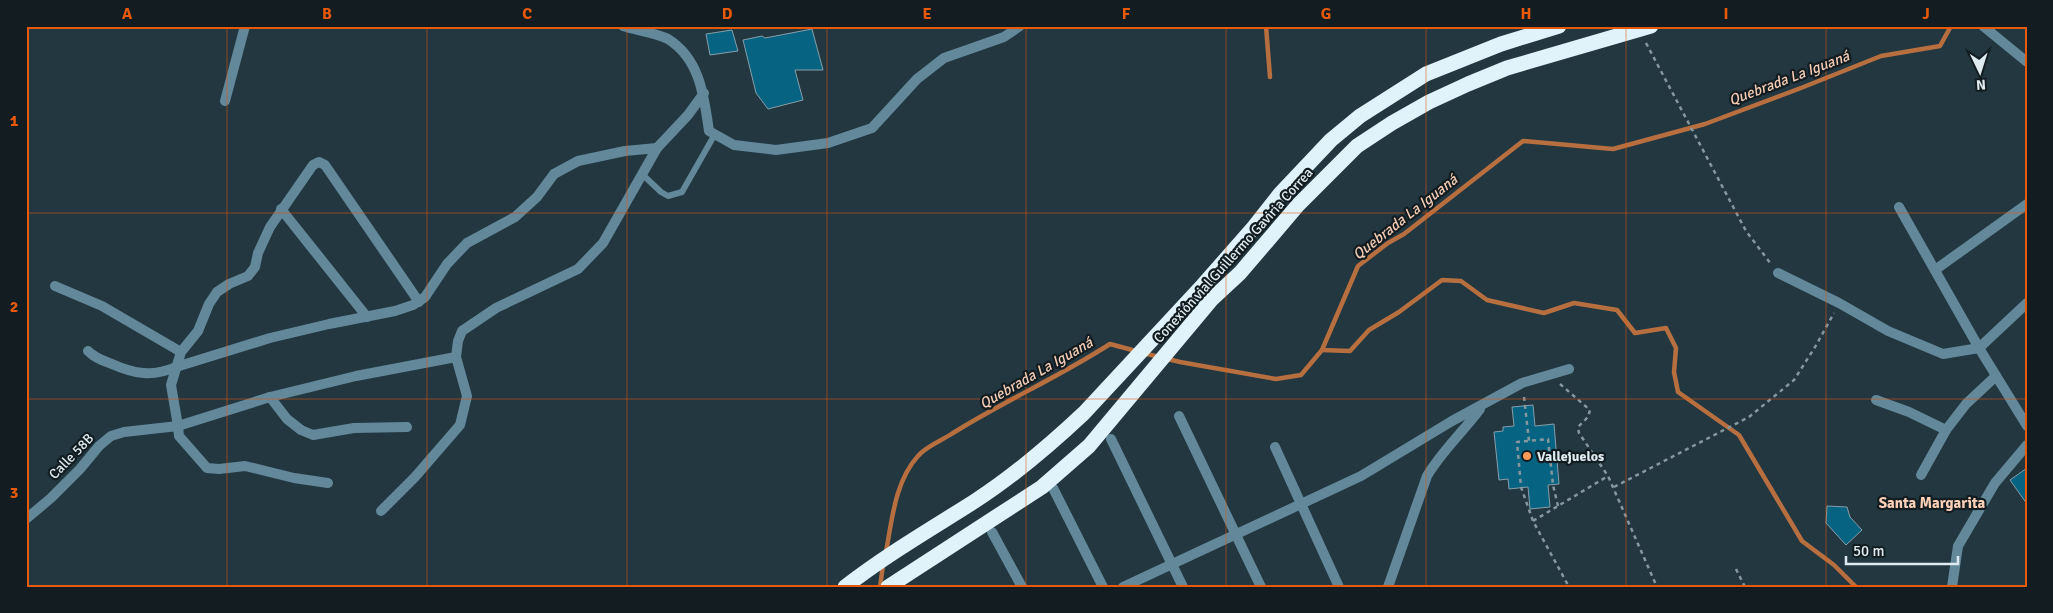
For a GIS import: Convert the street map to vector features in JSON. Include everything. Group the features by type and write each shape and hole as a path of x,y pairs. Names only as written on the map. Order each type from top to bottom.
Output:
{"highway":[{"name":"Conexión vial Guillermo Gaviria Correa","path":"845,587 868,569 977,500 1027,464 1084,413 1203,285 1292,181 1331,140 1360,116 1426,74 1501,44 1558,26"},
{"name":"Conexión vial Guillermo Gaviria Correa","path":"888,587 1021,502 1064,468 1101,432 1212,299 1240,273 1326,174 1357,146 1392,123 1452,91 1507,68 1646,30"}],"street":[{"path":"225,101 245,26"},
{"path":"623,26 667,38 690,58 704,93 709,131 734,145 776,150 828,143 872,128 917,79 944,58 1004,38 1020,26"},
{"path":"1983,26 2027,62"},
{"path":"381,511 415,477 460,425 467,396 456,357 458,341 462,331 496,308 578,270 603,243 657,148 688,115 704,93"},
{"path":"88,351 96,358 129,372 145,374 162,372 270,338 396,311 419,302 425,297 447,264 467,243 515,217 537,196 554,174 578,161 625,150 657,148"},
{"path":"328,483 294,478 245,466 218,470 207,468 179,436 170,385 181,352 198,331 209,304 217,292 229,284 248,276 255,267 258,253 281,209 313,165 322,163 419,302"},
{"path":"1935,270 2027,204"},
{"path":"1899,207 1978,348 2027,426"},
{"path":"281,209 367,317"},
{"path":"1778,273 1839,303 1888,331 1943,354 1978,348 2027,303"},
{"path":"55,286 102,306 181,352"},
{"name":"Calle 58B","path":"26,519 80,469 99,446 111,436 124,432 178,426 270,396 356,376 456,357"},
{"path":"1123,587 1361,476 1522,383 1569,368"},
{"path":"1921,474 1946,430 1966,404 1996,376"},
{"path":"270,396 287,419 301,430 312,435 354,428 406,426"},
{"path":"1876,400 1909,412 1946,430"},
{"path":"1388,587 1427,476 1436,462 1462,433 1482,406"},
{"path":"1179,416 1261,587"},
{"path":"1111,439 1182,587"},
{"path":"1952,587 1958,546 1995,483 2027,445"},
{"path":"1275,447 1339,587"},
{"path":"1053,488 1104,587"},
{"path":"992,532 1022,587"}],"lane":[{"path":"642,174 668,196 682,192 715,134"}],"path":[{"path":"1646,30 1746,231 1778,273"},
{"path":"1614,488 1749,418 1794,380 1839,303"},
{"path":"1547,374 1590,410 1590,414 1580,424 1578,430 1608,476 1657,587"},
{"path":"1522,383 1529,441"},
{"path":"1558,506 1553,485 1548,438 1517,442 1521,488 1533,521 1569,587"},
{"path":"1533,521 1608,476"},
{"path":"1736,568 1745,587"}],"building":[{"path":"812,29 823,70 795,70 803,100 768,109 756,93 743,40"},
{"path":"732,30 738,51 710,55 706,34"},
{"name":"Vallejuelos","path":"1533,405 1535,426 1554,424 1559,484 1548,485 1550,507 1530,509 1528,487 1509,489 1508,479 1499,480 1494,432 1503,431 1503,427 1514,426 1512,407"},
{"path":"2027,468 2027,504 2010,480"},
{"path":"1827,506 1847,507 1850,517 1862,530 1846,545 1826,523"}],"waterway":[{"path":"1266,26 1270,77"},
{"name":"Quebrada La Iguaná","path":"1143,353 1180,362 1276,379 1301,375 1322,350 1358,266 1388,243 1404,234 1523,141 1613,149 1705,124 1881,56 1940,46 1951,26"},
{"path":"1322,350 1350,351 1369,330 1399,312 1442,280 1461,281 1487,300 1544,313 1574,303 1617,310 1635,333 1666,328 1676,348 1674,372 1678,392 1739,435 1802,541 1834,565 1856,587"},
{"name":"Quebrada La Iguaná","path":"886,552 899,489 910,466 925,449 1110,344 1136,351"},
{"name":"Quebrada La Iguaná","path":"880,587 883,565"}],"place":[{"name":"Vallejuelos","path":"1527,456"}],"district":[{"name":"Santa Margarita","path":"1932,503"}]}
